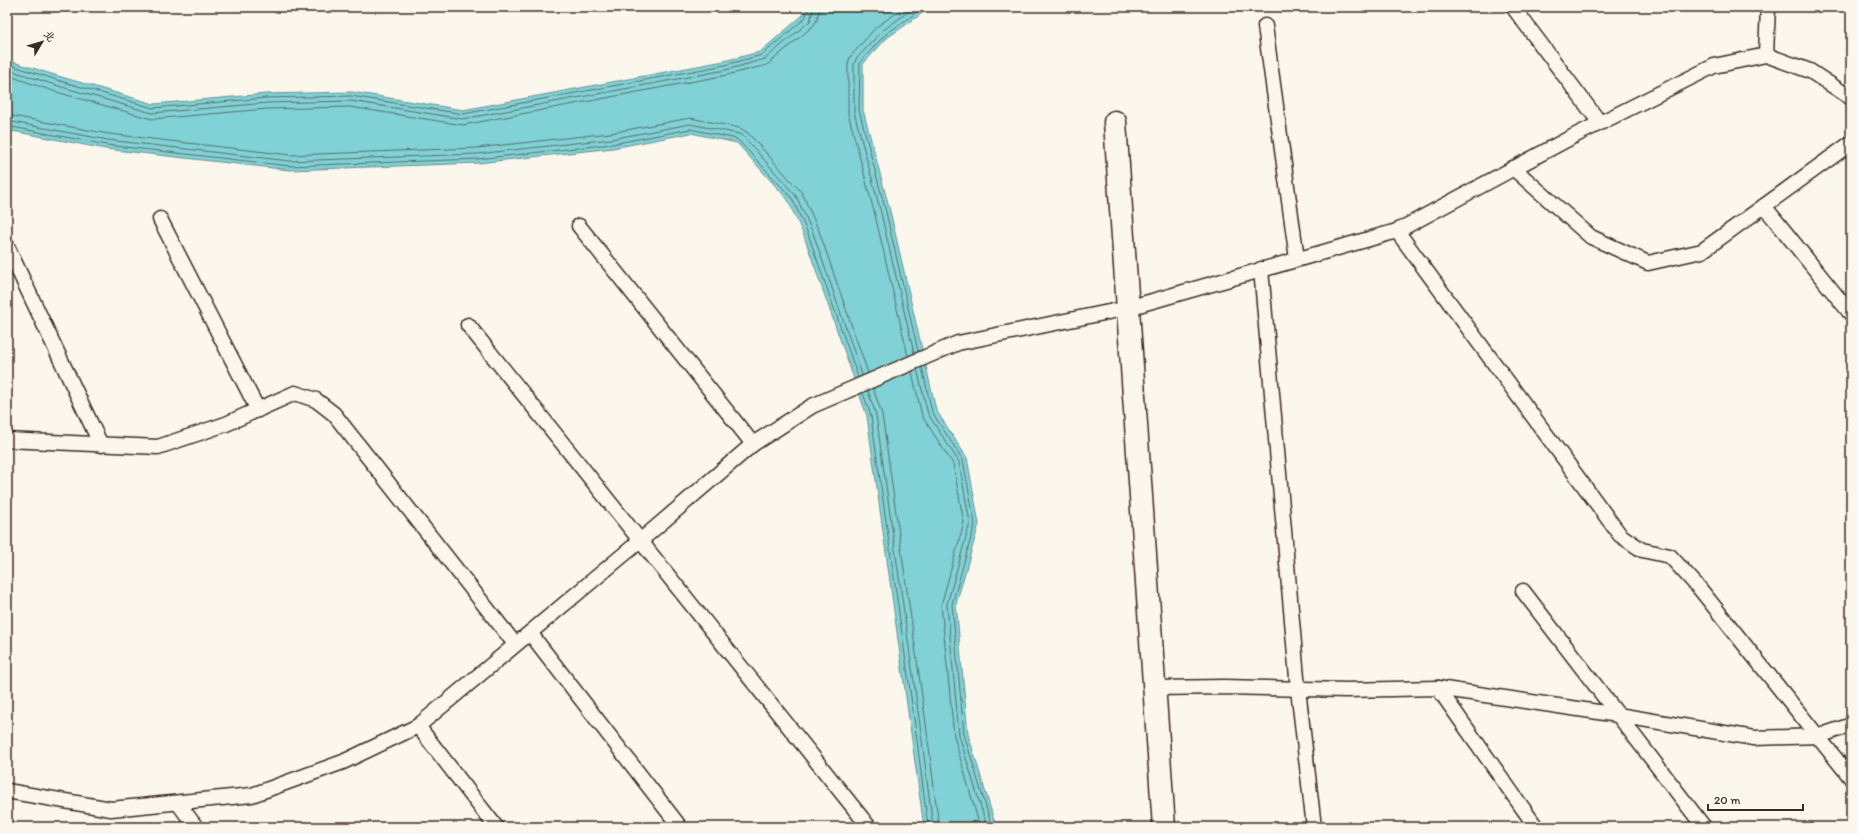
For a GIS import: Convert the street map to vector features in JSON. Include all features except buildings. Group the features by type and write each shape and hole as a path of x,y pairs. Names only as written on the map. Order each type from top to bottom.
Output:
{"street":[{"path":"1116,122 1164,827"}],"lane":[{"path":"1513,7 1600,123"},
{"path":"1766,55 1768,7"},
{"path":"1265,26 1297,259"},
{"path":"7,791 111,809 252,795 343,762 418,726 640,541 753,444 812,406 958,343 1128,308 1397,231 1513,168 1714,66 1766,55 1810,71 1851,98"},
{"path":"1513,168 1591,237 1648,264 1702,251 1851,143"},
{"path":"1764,206 1851,314"},
{"path":"160,219 258,410"},
{"path":"580,226 753,444"},
{"path":"1397,231 1620,535 1642,550 1670,556 1700,589 1819,736 1851,778"},
{"path":"7,246 101,445"},
{"path":"1261,269 1298,689 1314,827"},
{"path":"468,325 869,827"},
{"path":"7,440 158,447 226,424 294,393 316,400 334,414 515,644"},
{"path":"1523,591 1704,827"},
{"path":"530,633 680,827"},
{"path":"1155,688 1224,687 1346,690 1438,688 1618,715 1754,738 1819,736 1851,725"},
{"path":"1438,688 1536,827"},
{"path":"418,726 496,827"},
{"path":"178,803 196,827"}],"water":[{"path":"806,7 931,7 887,38 863,64 863,110 890,211 936,410 967,458 979,524 956,604 968,734 996,827 924,827 867,416 804,236 788,200 737,143 691,133 613,148 478,163 290,170 106,149 7,130 7,60 154,104 266,94 352,92 463,110 724,61 760,52 803,15"}]}
